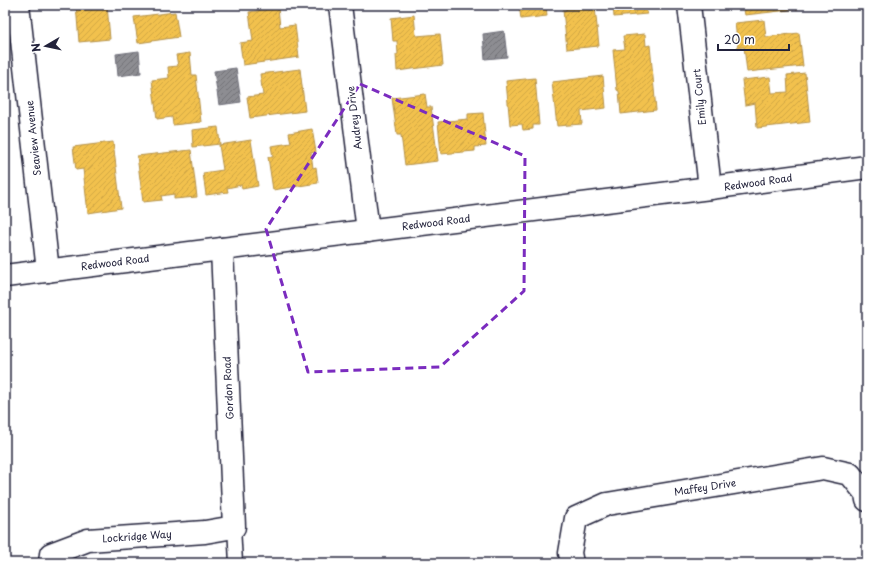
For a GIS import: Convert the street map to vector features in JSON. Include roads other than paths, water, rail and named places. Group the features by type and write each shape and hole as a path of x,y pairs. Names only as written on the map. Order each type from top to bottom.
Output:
{"street":[{"name":"Seaview Avenue","path":"18,5 48,271"},
{"name":"Audrey Drive","path":"340,5 368,231"},
{"name":"Emily Court","path":"689,5 710,188"},
{"name":"Redwood Road","path":"5,276 867,167"},
{"name":"Gordon Road","path":"222,249 234,527"},
{"name":"Maffey Drive","path":"572,563 570,554 576,518 607,504 823,468 850,474 866,494 867,500"},
{"name":"Lockridge Way","path":"50,563 51,554 88,540 205,532 234,527"}],"lane":[{"path":"234,527 236,563"}]}
